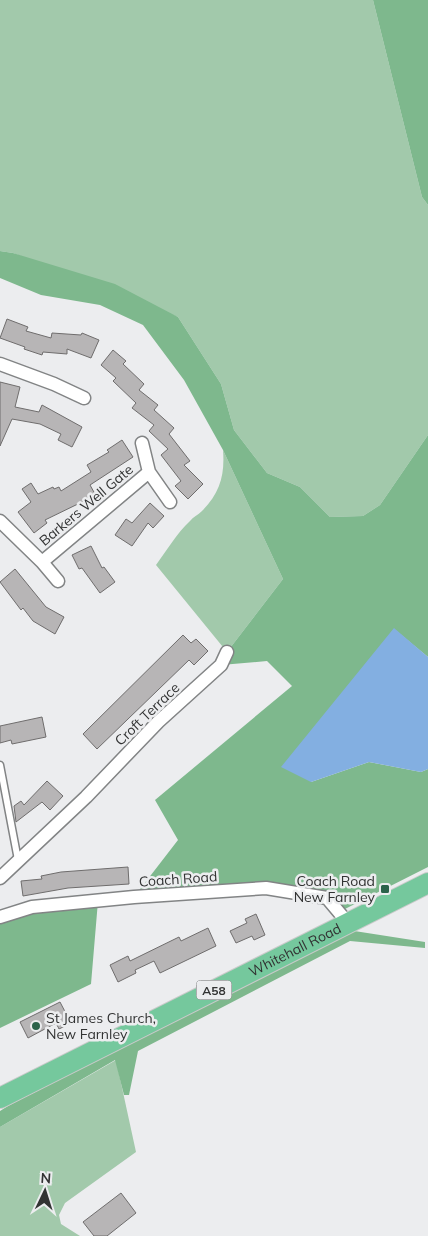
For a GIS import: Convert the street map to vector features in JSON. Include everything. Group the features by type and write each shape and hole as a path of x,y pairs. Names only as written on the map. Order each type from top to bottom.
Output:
{"main road":[{"name":"Whitehall Road","path":"0,1098 428,883"}],"street":[{"path":"0,364 54,384 84,398"},
{"name":"Barkers Well Gate","path":"142,443 148,472 170,502"},
{"name":"Barkers Well Gate","path":"42,562 148,472"},
{"path":"0,522 42,562 58,581"},
{"name":"Croft Terrace","path":"0,878 86,797 158,722 221,665 227,652"},
{"name":"Coach Road","path":"0,917 32,907 134,897 266,888 328,898 348,923"}],"lane":[{"path":"0,765 18,861"}],"green space":[{"path":"0,0 373,0 422,197 428,205 428,435 380,505 363,516 330,517 300,487 267,473 234,430 221,384 178,317 13,253 0,251"},
{"path":"373,0 428,0 428,205 422,197"},
{"path":"0,251 13,253 115,284 178,317 221,384 234,430 267,473 300,487 330,517 363,516 380,505 428,435 428,657 394,629 311,782 369,762 421,772 428,769 428,867 339,912 327,898 266,888 134,897 178,840 155,800 292,686 267,661 221,665 227,652 283,579 223,450 184,380 143,325 100,305 41,295 0,278"},
{"path":"223,450 283,579 227,652 156,565 181,531 202,511 213,497 222,476"},
{"path":"98,901 91,984 0,1028 0,917"},
{"path":"348,930 425,942 425,948 350,941 138,1051 129,1095 124,1095 115,1060 0,1127 0,1111 8,1106"},
{"path":"116,1060 136,1152 65,1203 59,1215 61,1224 80,1236 0,1236 0,1127"}],"water":[{"path":"394,628 428,657 428,769 421,772 369,762 311,782 281,767"}],"building":[{"path":"7,319 28,327 26,331 51,338 52,333 81,335 82,333 99,340 91,358 67,349 67,354 43,352 42,355 0,338"},
{"path":"113,350 126,361 123,364 144,384 139,390 158,405 154,410 174,428 169,434 190,461 184,465 203,484 188,499 175,486 181,481 161,455 168,449 149,431 154,425 132,408 136,403 113,381 116,378 101,365"},
{"path":"0,382 20,387 15,407 39,412 42,405 82,427 72,447 58,440 61,434 40,424 12,419 0,446"},
{"path":"122,440 133,457 90,485 95,494 45,520 47,523 34,533 18,512 31,502 22,489 31,483 38,494 53,487 54,489 59,487 61,491 91,472 87,465 109,452 107,450"},
{"path":"150,503 164,516 153,528 148,523 132,546 115,535 126,519 132,523"},
{"path":"91,546 102,568 104,567 115,582 100,593 82,568 79,569 72,555"},
{"path":"15,569 46,607 64,617 55,634 33,621 23,608 21,610 0,582"},
{"path":"183,635 191,643 196,639 208,651 194,665 189,660 97,749 83,734"},
{"path":"42,717 46,737 12,744 11,740 0,743 0,726"},
{"path":"47,781 63,796 50,810 42,802 16,822 14,806 21,801 24,805"},
{"path":"128,867 129,884 68,888 23,896 21,881 42,879 41,876 61,872"},
{"path":"256,914 265,935 254,940 252,936 236,943 230,931 247,923 245,919"},
{"path":"208,928 216,946 160,973 154,961 135,970 136,973 118,982 110,965 128,956 130,961 179,937 181,941"},
{"name":"St James Church, New Farnley","path":"60,1002 71,1023 59,1029 56,1023 28,1038 20,1022"},
{"path":"121,1193 136,1213 107,1236 94,1236 83,1222"}],"place":[{"name":"Coach Road New Farnley","path":"385,889"},
{"name":"St James Church, New Farnley","path":"36,1026"}]}
